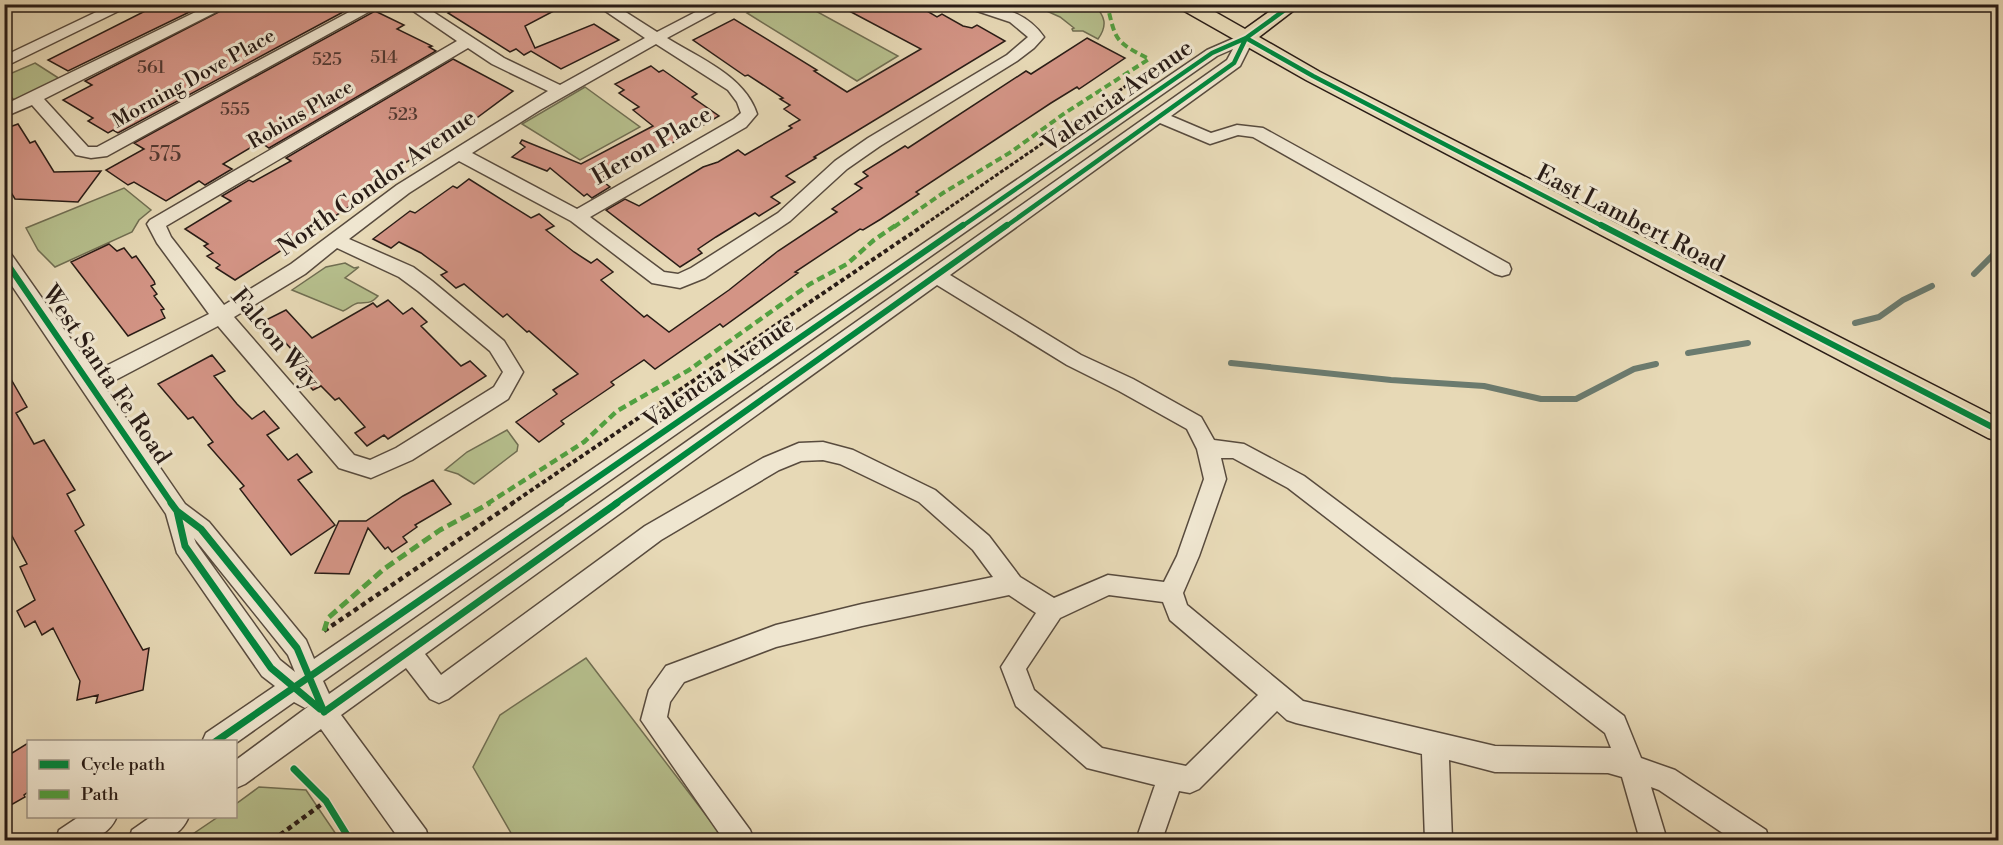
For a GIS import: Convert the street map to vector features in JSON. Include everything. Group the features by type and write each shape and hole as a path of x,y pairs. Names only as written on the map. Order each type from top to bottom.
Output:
{"main road":[{"name":"East Lambert Road","path":"1186,4 1314,76 1998,430"},
{"name":"Valencia Avenue","path":"1246,38 1293,4"}],"street":[{"path":"4,62 126,4"},
{"path":"4,112 36,99 225,4"},
{"name":"Morning Dove Place","path":"36,99 82,151 94,153 113,148 376,4"},
{"path":"410,4 498,61 560,91"},
{"path":"602,4 656,38"},
{"name":"North Condor Avenue","path":"91,382 221,316 298,269 403,189 458,153 560,91 723,4"},
{"path":"458,153 577,217 659,278 680,281 698,273 771,227 855,154 1012,58 1029,45 1036,36 1032,29 999,12 970,4"},
{"name":"Heron Place","path":"577,217 741,123 749,114 745,101 734,87 656,38"},
{"name":"Valencia Avenue","path":"237,774 935,275 1160,117 1234,63 1246,38"},
{"name":"Valencia Avenue","path":"216,740 1212,52 1246,38"},
{"name":"Robins Place","path":"156,224 467,42"},
{"path":"1160,117 1210,139 1237,130 1257,132 1502,269"},
{"name":"Falcon Way","path":"156,224 164,239 221,316 347,462 371,469 405,454 501,393 513,372 497,346 406,272 335,240"},
{"name":"West Santa Fe Road","path":"4,259 91,382 177,511 201,529 297,648 302,682"},
{"path":"935,275 1074,360 1126,385 1194,423 1208,448 1215,479 1188,556 1171,593 1178,612 1296,711 1495,759 1608,760 1666,779 1756,840"},
{"path":"1208,448 1236,450 1296,482 1615,725 1632,768 1653,840"},
{"path":"407,651 439,691 653,533 771,464 799,452 822,451 845,456 927,496 981,543 1012,584 1052,610"},
{"name":"West Santa Fe Road","path":"177,511 185,546 271,668 302,682 416,840"},
{"path":"740,840 654,720 658,698 675,674 776,636 862,615 1012,584"},
{"path":"1171,593 1108,585 1052,610 1013,667 1025,698 1096,759 1190,780 1276,694"},
{"path":"1434,745 1438,840"},
{"path":"1149,840 1171,776"},
{"path":"69,840 101,818"},
{"path":"142,840 173,818"}],"path":[{"path":"1245,6 1253,8"},
{"path":"324,631 1071,122 1139,77 1156,72"},
{"path":"318,793 332,810"},
{"path":"273,840 326,801"}],"green space":[{"path":"763,5 805,5 898,56 857,81 747,13"},
{"path":"1049,5 1094,5 1104,21 1098,39 1083,31 1073,31 1074,28 1060,17 1042,9"},
{"path":"35,63 60,79 14,100 5,90 5,76"},
{"path":"585,87 640,127 580,160 522,124"},
{"path":"124,188 151,210 139,220 132,232 55,267 38,250 26,228"},
{"path":"345,263 354,268 359,267 345,278 378,296 376,299 356,304 343,311 292,290 326,267"},
{"path":"507,430 518,445 517,451 474,484 458,474 445,470 467,452"},
{"path":"586,658 725,840 515,840 473,767 500,715"},
{"path":"259,787 306,790 340,840 184,840 217,818 237,818 237,803"}],"building":[{"path":"159,4 206,4 68,71 48,60"},
{"path":"234,4 358,4 118,133 113,130 108,133 88,121 93,118 63,100 92,85 85,81"},
{"path":"442,4 567,4 525,26 535,48 594,24 619,40 561,69 531,51 524,55 516,49 510,52 448,13 452,11"},
{"path":"836,4 915,4 937,17 942,14 963,26 972,28 977,25 1005,41 786,176 795,182 771,197 780,203 759,216 755,213 716,237 698,249 702,253 680,267 606,210 625,199 639,206 703,167 718,162 738,150 745,155 792,128 789,126 800,120 784,109 790,105 780,99 783,98 748,75 745,76 693,40 734,19 817,70 814,71 847,92 921,49"},
{"path":"375,11 404,25 397,29 432,46 429,47 436,51 269,148 260,142 223,164 232,169 205,185 199,181 166,201 134,182 128,185 106,170 144,149 134,143"},
{"path":"1087,38 1125,58 1079,89 1077,87 1051,103 916,192 919,194 795,272 798,273 723,327 720,324 655,369 644,360 611,382 614,385 561,421 564,424 539,442 516,422 557,394 553,390 578,374 507,314 503,317 464,284 456,288 441,275 447,272 421,253 399,242 391,248 373,239 410,211 415,213 453,186 457,188 469,179 531,218 539,214 554,226 546,230 574,252 591,263 597,259 613,272 601,280 644,317 647,315 669,332 729,290 778,251 837,212 832,209 862,188 855,184 868,176 863,172 905,146 908,148 1026,71 1031,74"},
{"path":"453,59 513,91 466,126 364,188 367,190 362,193 364,194 351,202 354,204 235,280 216,268 220,265 207,256 213,253 204,246 208,244 185,229 231,201 222,196 249,180 253,182 291,161 286,158"},
{"path":"651,66 659,72 663,70 697,94 692,97 719,116 650,156 640,158 600,179 610,187 592,198 587,194 584,196 550,168 547,171 512,157 525,147 520,143 522,140 581,164 653,126 633,110 639,107 619,93 624,90 615,84"},
{"path":"18,124 30,143 35,141 54,172 101,171 78,202 15,199 4,181 4,129"},
{"path":"109,244 117,251 124,248 132,258 136,256 154,281 155,284 151,286 157,294 154,296 164,309 161,310 165,318 128,336 71,262"},
{"path":"388,300 403,314 412,308 427,322 421,326 461,366 470,361 486,376 388,439 384,435 367,446 355,433 365,427 339,398 335,400 321,386 313,390 302,378 312,372 283,340 276,343 270,340 258,324 286,310 312,338 373,303 377,307"},
{"path":"212,355 225,371 214,376 237,404 252,419 264,411 279,428 267,435 288,460 297,454 312,472 298,480 335,525 291,555 240,489 244,486 208,445 213,442 193,417 188,419 158,384"},
{"path":"4,367 27,407 16,413 34,444 44,440 75,490 67,494 84,525 75,531 143,650 149,648 143,690 96,703 98,695 77,700 80,681 53,628 42,635 35,621 25,627 17,611 35,600 20,567 27,564 4,521"},
{"path":"433,480 451,504 415,525 417,527 403,537 407,542 392,552 388,547 385,549 368,528 349,574 315,573 339,521 366,521 403,496"},
{"path":"27,744 27,793 25,797 4,809 4,758"}],"waterway":[{"path":"1974,274 1998,250"},
{"path":"1855,323 1879,317 1903,300 1932,286"},
{"path":"1688,353 1748,343"},
{"path":"1231,363 1391,380 1484,386 1541,399 1576,399 1634,369 1656,364"}],"marked path":[{"path":"324,631 328,618 384,569 440,530 504,495 584,442 617,411 689,370 810,284 847,264 874,240 943,193 1011,152 1065,113 1149,59 1128,48 1115,37 1107,4"}],"cycle path":[{"path":"218,740 1212,53 1246,38 1293,4"},
{"path":"1246,38 1313,76 1998,430"},
{"path":"324,712 1234,63 1246,38"},
{"path":"4,259 177,511 201,529 297,648 324,712"},
{"path":"177,511 185,546 271,668 320,709"},
{"path":"294,769 326,801 350,840"}]}
